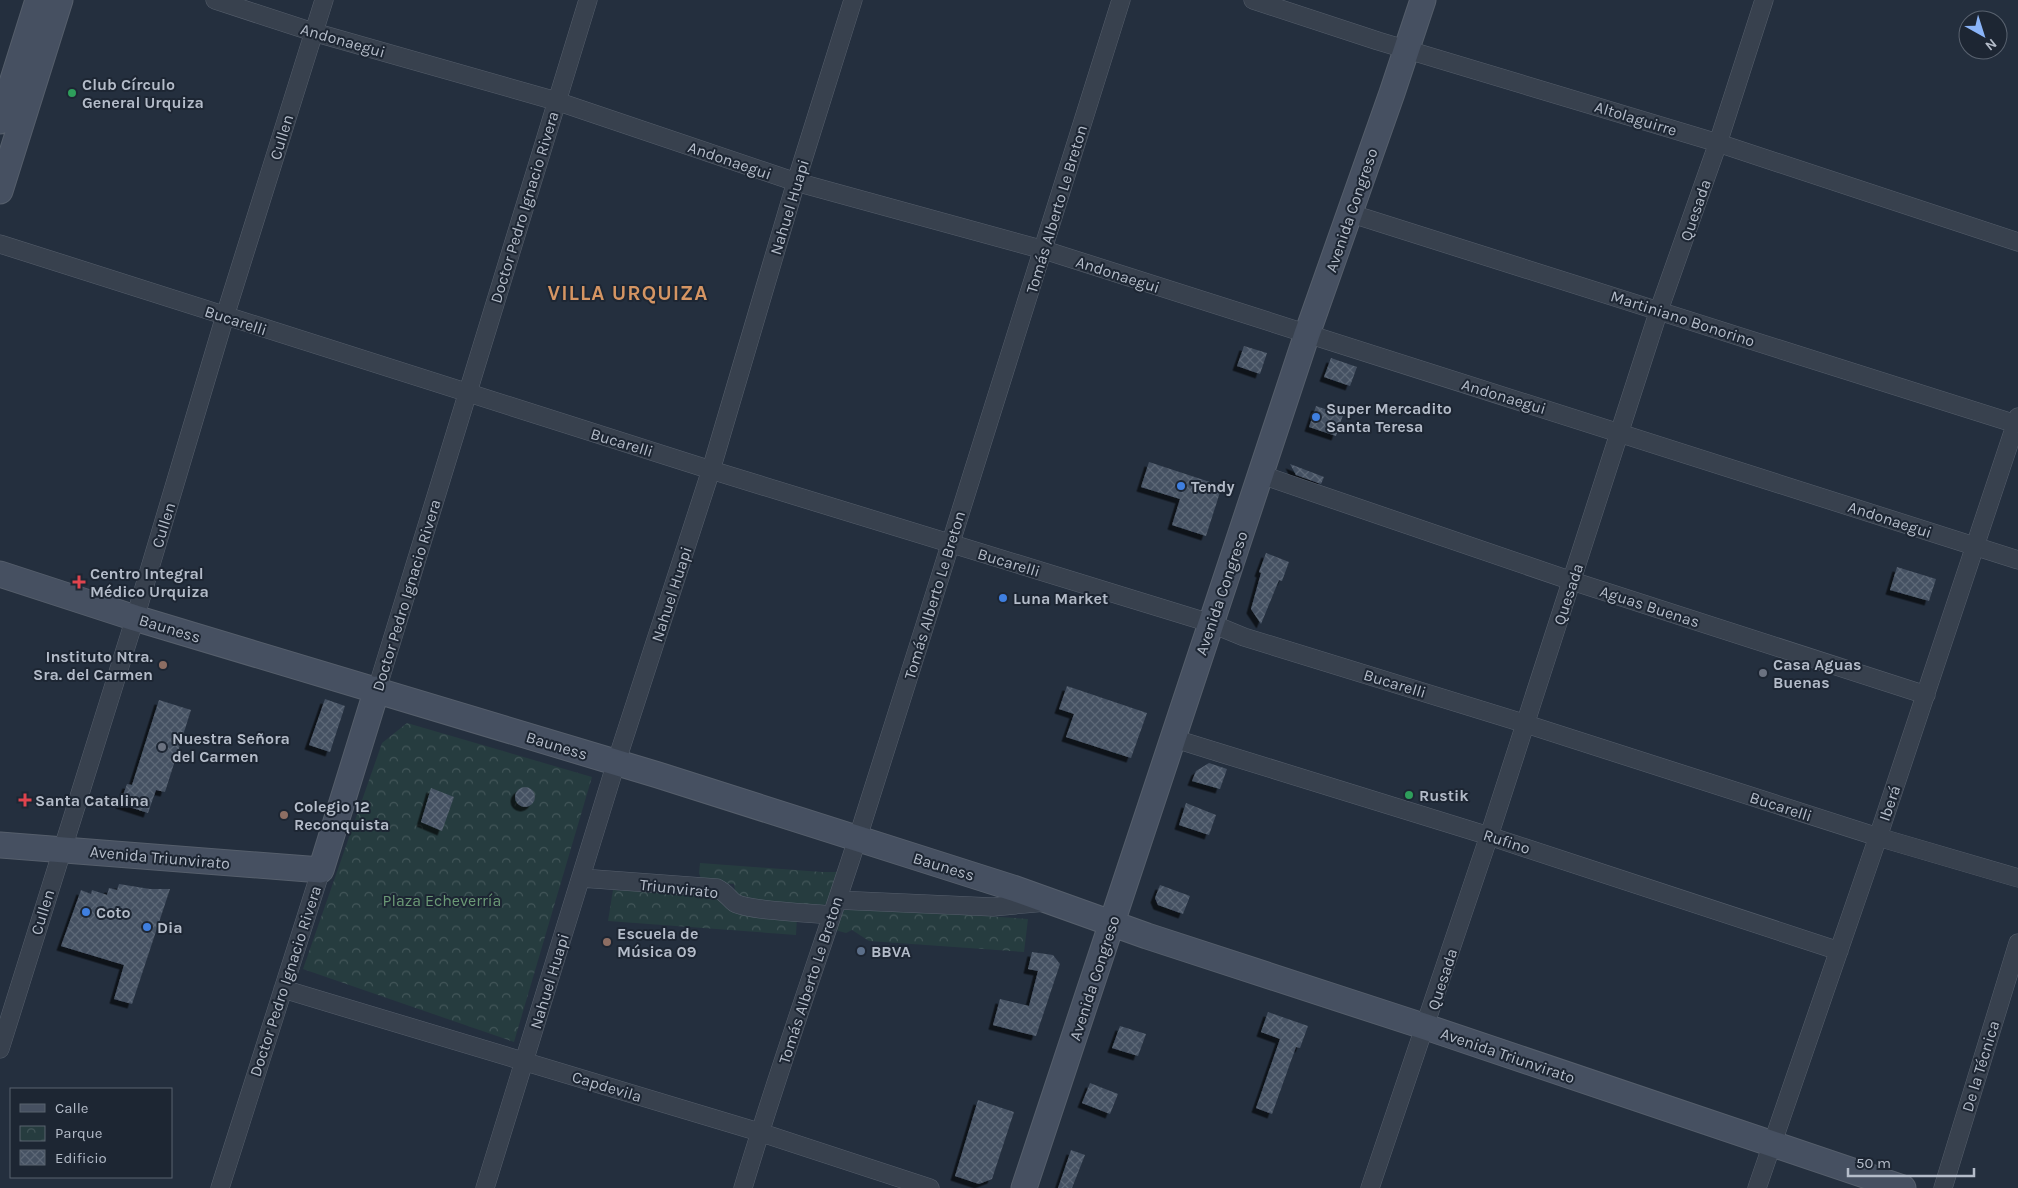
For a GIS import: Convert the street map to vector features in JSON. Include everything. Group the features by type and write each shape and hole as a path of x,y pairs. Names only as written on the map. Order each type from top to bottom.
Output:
{"main road":[{"path":"0,122 38,0"},
{"path":"0,191 60,0"},
{"name":"Avenida Congreso","path":"1024,1188 1210,623 1262,475 1307,334 1423,0"},
{"name":"Bauness","path":"0,574 135,618 616,763 1013,888 1112,924"},
{"name":"Doctor Pedro Ignacio Rivera","path":"321,870 377,690"},
{"name":"Avenida Triunvirato","path":"0,845 62,848 321,870"},
{"name":"Avenida Triunvirato","path":"1112,924 1902,1188"}],"street":[{"name":"Andonaegui","path":"215,0 313,32 556,101 796,182 1044,250 2018,560"},
{"name":"Cullen","path":"0,1049 135,618 225,316 324,0"},
{"name":"Doctor Pedro Ignacio Rivera","path":"377,690 588,0"},
{"name":"Nahuel Huapi","path":"485,1188 616,763 711,470 796,182 854,0"},
{"name":"Tomás Alberto Le Breton","path":"743,1188 857,840 1121,0"},
{"name":"Altolaguirre","path":"1253,0 1378,41 1407,48 1718,143 2018,242"},
{"name":"Quesada","path":"1370,1188 1490,836 1660,310 1718,143 1764,0"},
{"name":"Martiniano Bonorino","path":"1349,213 2017,421"},
{"name":"Bucarelli","path":"0,244 467,394 1210,623 1244,637 1526,724 1878,837 2018,878"},
{"name":"Iberá","path":"1758,1188 1771,1144 1878,837 2017,421"},
{"name":"Aguas Buenas","path":"1262,475 1572,581 1926,695"},
{"name":"Rufino","path":"1172,738 1490,836 1839,951"},
{"name":"Doctor Pedro Ignacio Rivera","path":"220,1188 321,870"},
{"name":"Triunvirato","path":"581,878 717,888 726,892 735,903 756,908 993,907 1052,902"},
{"name":"De la Técnica","path":"1943,1188 2018,943"},
{"name":"Capdevila","path":"282,989 760,1132 930,1188"}],"green space":[{"name":"Plaza Echeverría","path":"407,723 592,777 514,1042 303,969 382,743"},
{"path":"700,863 840,872 827,904 809,908 736,896 734,884 702,882 699,873"},
{"path":"613,890 715,895 724,906 743,913 797,917 796,935 608,921"},
{"path":"847,906 1028,919 1024,952 869,941 852,930 846,933 835,930 842,910"}],"building":[{"path":"1244,346 1267,353 1260,374 1237,366"},
{"path":"1331,358 1357,367 1350,386 1324,377"},
{"path":"1316,406 1343,415 1336,436 1309,427"},
{"name":"Tendy","path":"1149,462 1222,486 1206,536 1172,525 1180,499 1141,487"},
{"path":"1290,464 1324,477 1321,484 1296,475"},
{"path":"1266,553 1289,562 1282,581 1279,580 1261,624 1251,609 1261,573 1259,572"},
{"path":"1897,567 1936,579 1929,601 1890,590"},
{"path":"1067,686 1147,713 1131,758 1066,737 1074,714 1059,709"},
{"path":"325,699 345,706 330,752 309,745"},
{"name":"Nuestra Señora del Carmen","path":"159,700 191,710 165,792 156,790 148,813 120,804 127,784 132,785"},
{"path":"1209,763 1227,769 1220,789 1192,781 1196,771"},
{"path":"525,787 532,790 535,797 532,804 525,807 518,804 515,797 518,790"},
{"path":"431,788 454,797 442,831 421,822"},
{"path":"1186,803 1216,815 1209,835 1179,825"},
{"path":"119,884 150,889 170,889 132,1004 114,999 124,965 61,946 81,890 91,894 92,890 107,895 109,888 117,890"},
{"path":"1160,885 1190,896 1183,914 1158,905 1155,898"},
{"path":"1032,952 1053,955 1060,964 1036,1036 993,1025 1000,999 1029,1006 1038,971 1028,969"},
{"path":"1268,1012 1308,1026 1300,1048 1296,1047 1272,1114 1256,1108 1280,1039 1261,1032"},
{"path":"1120,1026 1146,1034 1138,1056 1112,1048"},
{"path":"1090,1083 1118,1094 1110,1114 1082,1103"},
{"path":"978,1100 1014,1112 992,1179 979,1184 955,1176"},
{"path":"1071,1150 1085,1155 1072,1188 1058,1188"}],"place":[{"name":"Club Círculo General Urquiza","path":"72,93"},
{"name":"Super Mercadito Santa Teresa","path":"1316,417"},
{"name":"Tendy","path":"1181,486"},
{"name":"Centro Integral Médico Urquiza","path":"79,582"},
{"name":"Luna Market","path":"1003,598"},
{"name":"Instituto Ntra. Sra. del Carmen","path":"163,665"},
{"name":"Casa Aguas Buenas","path":"1763,673"},
{"name":"Nuestra Señora del Carmen","path":"162,747"},
{"name":"Rustik","path":"1409,795"},
{"name":"Santa Catalina","path":"25,800"},
{"name":"Colegio 12 Reconquista","path":"284,815"},
{"name":"Coto","path":"86,912"},
{"name":"Dia","path":"147,927"},
{"name":"Escuela de Música 09","path":"607,942"},
{"name":"BBVA","path":"861,951"}],"district":[{"name":"VILLA URQUIZA","path":"628,293"}]}
